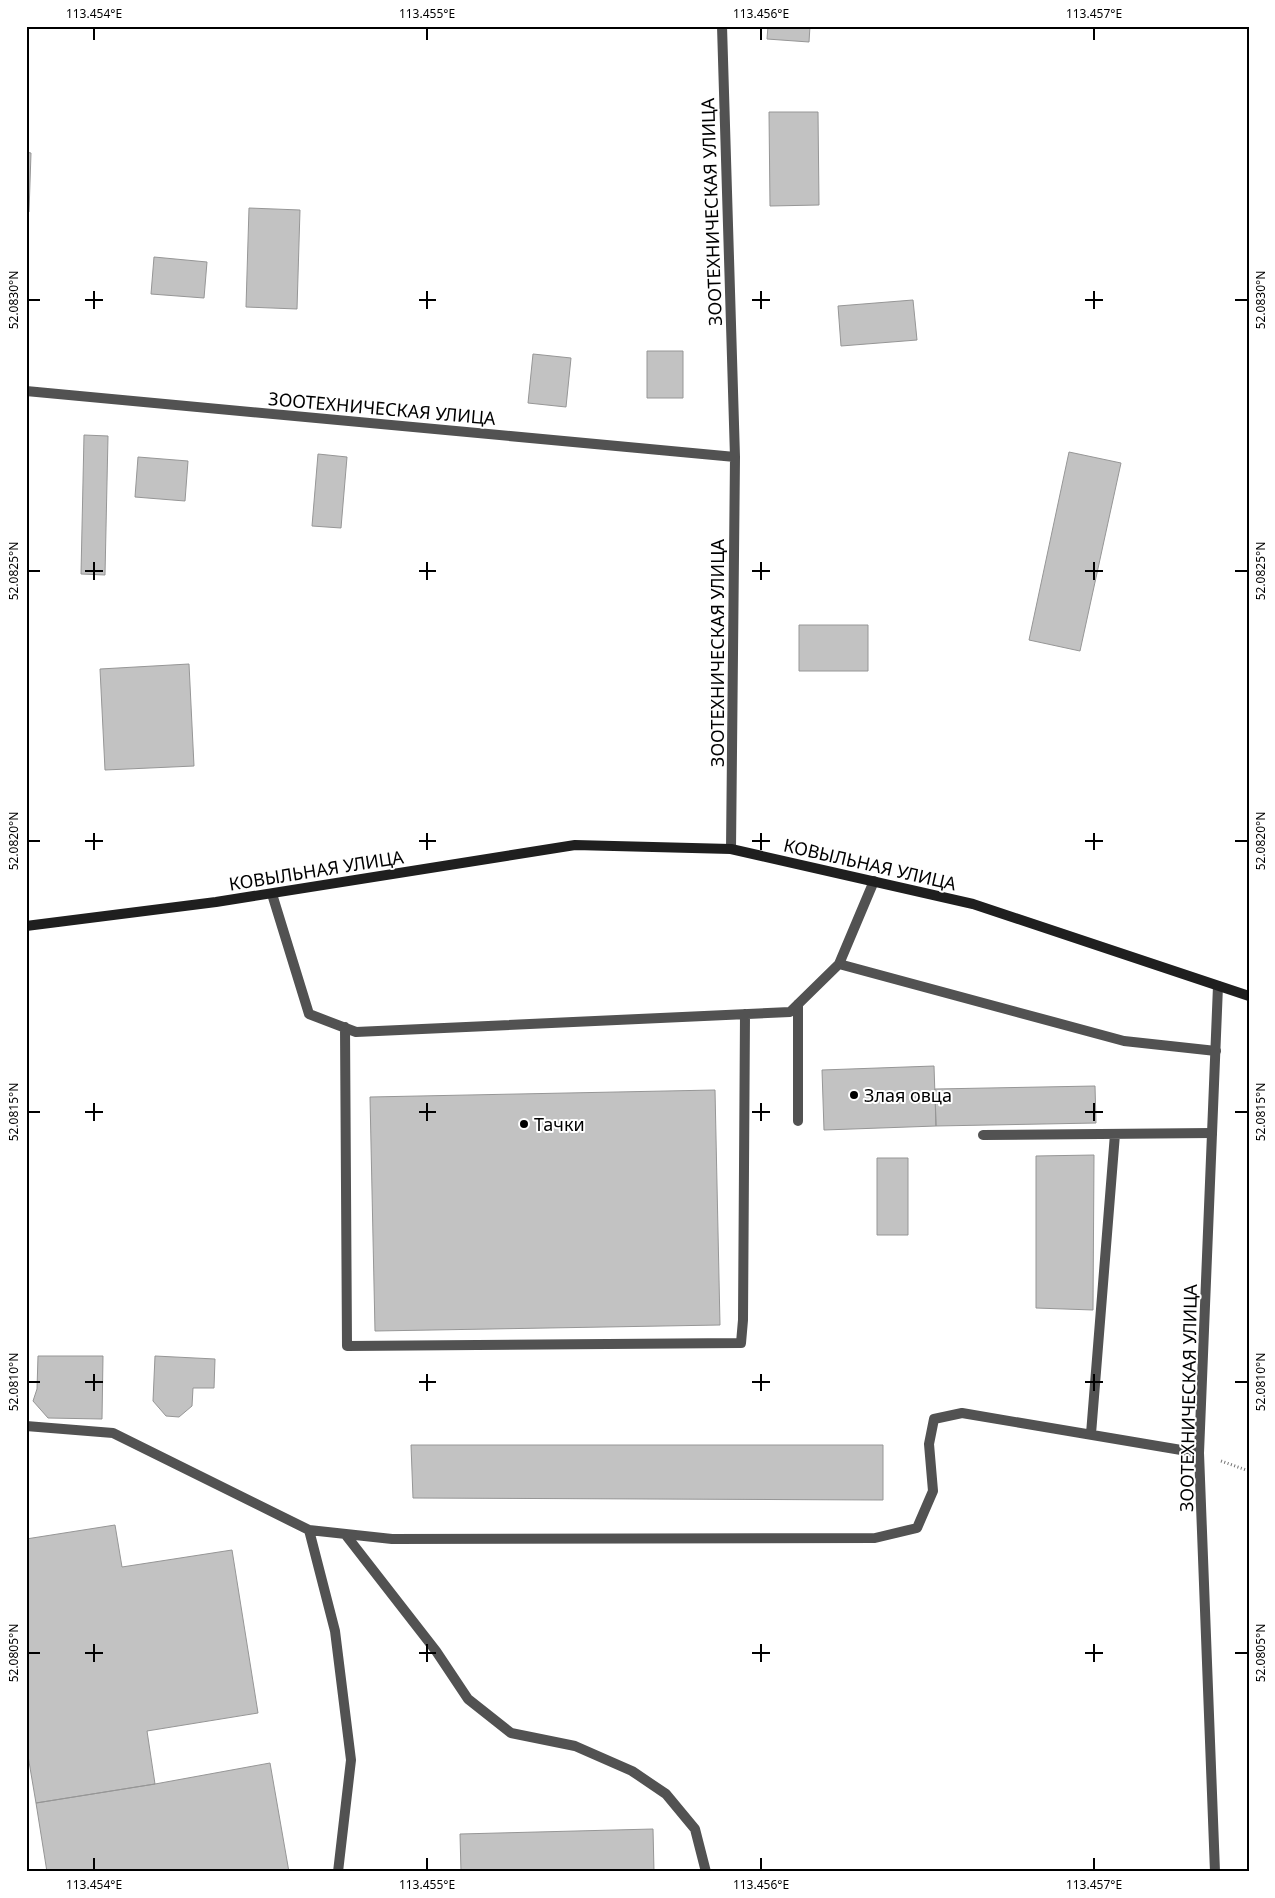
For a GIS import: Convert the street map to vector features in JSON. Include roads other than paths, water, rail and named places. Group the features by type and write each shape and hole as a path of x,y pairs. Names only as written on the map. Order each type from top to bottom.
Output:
{"main road":[{"name":"КОВЫЛЬНАЯ УЛИЦА","path":"26,926 272,894 575,845 732,849 974,904 1249,996"}],"street":[{"name":"ЗООТЕХНИЧЕСКАЯ УЛИЦА","path":"722,26 735,457 732,849"},
{"name":"ЗООТЕХНИЧЕСКАЯ УЛИЦА","path":"26,391 735,457"},
{"path":"272,894 309,1014 356,1032 790,1012 839,964 874,881"},
{"path":"839,964 1124,1042 1216,1051"},
{"name":"ЗООТЕХНИЧЕСКАЯ УЛИЦА","path":"1216,1872 1200,1453 1218,986"},
{"path":"798,1004 798,1121"},
{"path":"346,1027 347,1346 742,1343 745,1014"},
{"path":"983,1134 1212,1134"},
{"path":"1092,1434 1115,1134"},
{"path":"26,1426 114,1433 309,1530 392,1539 876,1538 918,1528 933,1491 929,1444 934,1419 962,1413 1200,1453"},
{"path":"309,1530 336,1631 351,1760 338,1872"},
{"path":"345,1534 436,1651 468,1699 511,1733 576,1746 632,1771 666,1794 695,1829 706,1872"}],"place":[{"name":"Злая овца","path":"854,1095"},
{"name":"Тачки","path":"524,1124"}]}
